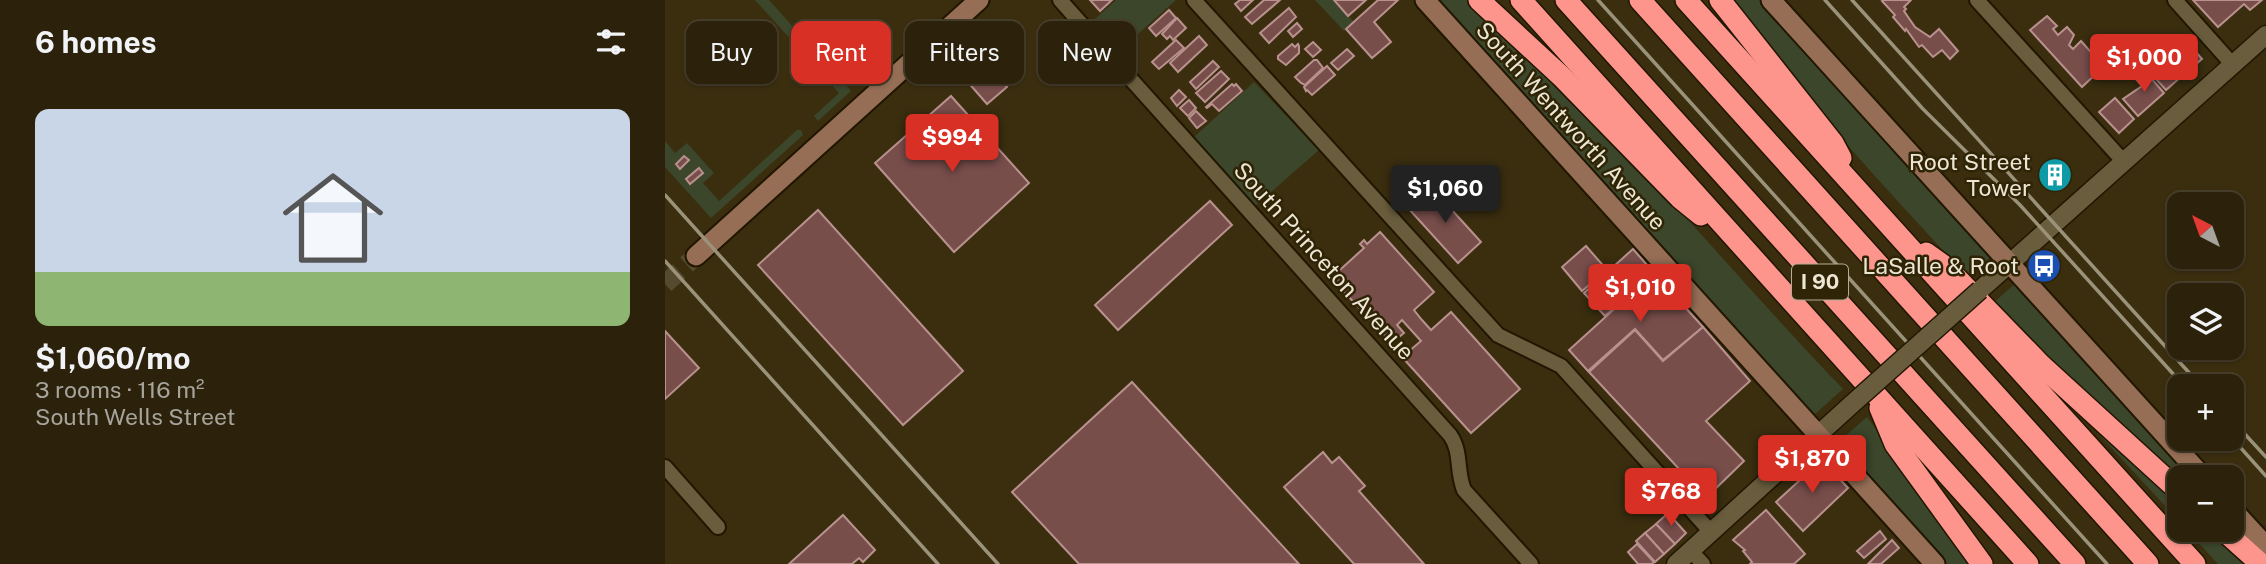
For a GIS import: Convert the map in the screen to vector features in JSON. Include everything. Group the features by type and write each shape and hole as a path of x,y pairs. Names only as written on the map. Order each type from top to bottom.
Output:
{"highway":[{"path":"1479,0 1561,76 1680,198 1751,255"},
{"name":"I 90","path":"1521,0 2028,564"},
{"name":"I 90","path":"1566,0 2075,564"},
{"name":"I 90","path":"1640,0 2147,564"},
{"path":"1686,0 2195,564"},
{"path":"1720,0 1833,143 1858,191"},
{"path":"1894,231 1947,268 2051,374 2167,480"},
{"path":"1874,393 1895,444 1982,564"},
{"path":"2237,542 2262,564"}],"main road":[{"name":"South Wentworth Avenue","path":"1425,0 1935,564"},
{"path":"1771,0 2192,465"},
{"path":"696,256 967,4"},
{"path":"2244,522 2266,546"}],"street":[{"name":"South Princeton Avenue","path":"1059,0 1450,435 1458,446 1458,476 1464,490 1531,564"},
{"path":"1194,0 1498,335 1561,366 1711,532"},
{"path":"1977,0 2124,162"},
{"path":"2175,0 2233,65"},
{"path":"1677,564 1697,557 1711,532 2266,35"},
{"path":"665,467 718,527"}],"green space":[{"path":"755,0 769,0 791,24 791,40 777,21"},
{"path":"1116,0 1176,0 1136,36 1136,21 1093,21"},
{"path":"1315,0 1334,0 1354,22 1344,31"},
{"path":"1437,0 1468,0 1544,70 1646,174 1843,389 1815,414 1809,413"},
{"path":"1734,0 1760,0 1992,256 1968,277 1816,109"},
{"path":"1254,82 1319,150 1255,206 1193,138"},
{"path":"831,84 845,84 851,91 818,121 814,116 839,93"},
{"path":"797,130 801,130 803,135 711,218 665,167 665,141 675,153 687,143 714,173 703,183 719,201"},
{"path":"2016,283 2181,465 2167,465 2167,467 2071,383 1992,304"},
{"path":"1867,417 1974,564 1947,564 1836,444"},
{"path":"2097,427 2167,489 2167,508 2094,429"},
{"path":"2198,542 2225,542 2250,564 2218,564"}],"building":[{"path":"1090,0 1112,0 1100,11"},
{"path":"1240,0 1253,0 1241,11 1235,4"},
{"path":"1264,0 1280,0 1252,24 1245,17"},
{"path":"1334,0 1366,0 1348,16"},
{"path":"1378,0 1398,0 1374,22 1391,42 1372,58 1346,29"},
{"path":"1911,0 1904,7 1904,11 1915,27 1930,37 1939,29 1958,51 1950,59 1942,50 1933,57 1922,45 1919,47 1906,29 1905,31 1882,1"},
{"path":"2193,0 2262,0 2250,10 2244,4 2218,27"},
{"path":"1289,8 1296,17 1269,43 1260,33"},
{"path":"1169,10 1176,18 1156,36 1149,28"},
{"path":"2047,16 2057,26 2053,29 2058,35 2067,27 2074,35 2069,45 2073,49 2081,41 2097,59 2091,64 2098,72 2082,87 2030,30"},
{"path":"1177,18 1186,28 1173,40 1170,36 1167,39 1162,34"},
{"path":"1297,23 1302,29 1293,37 1288,31"},
{"path":"1199,36 1207,45 1178,72 1170,63"},
{"path":"2183,37 2202,59 2186,73 2167,51"},
{"path":"1176,40 1184,48 1159,69 1152,62"},
{"path":"1313,42 1321,50 1313,57 1305,49"},
{"path":"1292,44 1295,47 1298,44 1299,53 1286,65 1278,56"},
{"path":"1347,49 1354,56 1338,70 1331,63"},
{"path":"2163,55 2182,76 2166,90 2147,69"},
{"path":"1314,60 1323,68 1305,85 1295,77"},
{"path":"1213,61 1219,67 1196,89 1190,82"},
{"path":"1327,66 1335,75 1312,95 1306,91 1304,87"},
{"path":"2144,70 2164,93 2138,116 2123,99 2142,86 2135,78"},
{"path":"1221,71 1229,79 1205,102 1196,93"},
{"path":"970,84 1004,84 1007,87 987,104"},
{"path":"1232,84 1236,84 1242,91 1219,111 1212,104 1206,107"},
{"path":"1179,90 1186,97 1177,106 1171,98"},
{"path":"951,96 1029,183 954,252 875,163"},
{"path":"2115,98 2134,119 2119,133 2099,112"},
{"path":"1189,100 1196,108 1188,116 1180,108"},
{"path":"1196,111 1206,121 1197,128 1189,118"},
{"path":"684,156 689,160 680,169 676,164"},
{"name":"Root Street Tower","path":"2052,164 2067,180 2058,187 2044,171"},
{"path":"699,168 703,173 690,184 686,179"},
{"path":"1431,187 1481,242 1458,263 1408,208"},
{"path":"1210,201 1232,225 1118,330 1095,305"},
{"path":"818,210 963,371 903,425 758,265"},
{"path":"1380,232 1434,292 1414,310 1422,320 1431,330 1451,312 1520,389 1471,433 1402,357 1421,341 1402,320 1397,325 1404,333 1392,343 1331,278 1364,248 1360,244 1364,240 1367,244"},
{"path":"1586,246 1607,270 1582,291 1562,267"},
{"path":"1633,249 1654,273 1605,316 1584,293"},
{"path":"1654,273 1703,327 1663,360 1635,329 1588,371 1569,350"},
{"path":"1703,327 1750,381 1706,421 1744,461 1706,498 1589,372 1635,330 1663,361"},
{"path":"665,331 699,368 665,399"},
{"path":"1132,382 1299,564 1079,564 1012,492"},
{"path":"1323,452 1332,463 1339,457 1365,486 1359,491 1424,564 1354,564 1284,487"},
{"path":"1822,460 1848,488 1803,531 1776,502"},
{"path":"1766,510 1805,554 1794,564 1750,564 1752,562 1743,551 1745,550 1733,540"},
{"path":"1668,513 1686,533 1675,544 1656,524"},
{"path":"843,515 875,550 863,562 859,558 852,564 789,564"},
{"path":"1656,524 1675,544 1664,554 1645,533"},
{"path":"1880,531 1886,539 1864,558 1857,551"},
{"path":"1645,533 1664,554 1655,562 1636,541"},
{"path":"1892,540 1899,548 1881,564 1868,564"},
{"path":"1637,544 1654,562 1652,564 1638,564 1628,552"}],"tunnel":[{"path":"665,284 696,256"}],"railway":[{"path":"1598,0 2107,564"},
{"path":"1825,0 1923,109 2020,205 2173,374"},
{"path":"1852,0 2190,374"},
{"path":"665,195 998,564"},
{"path":"665,261 938,564"},
{"path":"2244,433 2266,457"},
{"path":"2244,451 2266,476"}],"place":[{"name":"Root Street Tower","path":"2055,175"},
{"name":"LaSalle & Root","path":"2044,266"}]}
